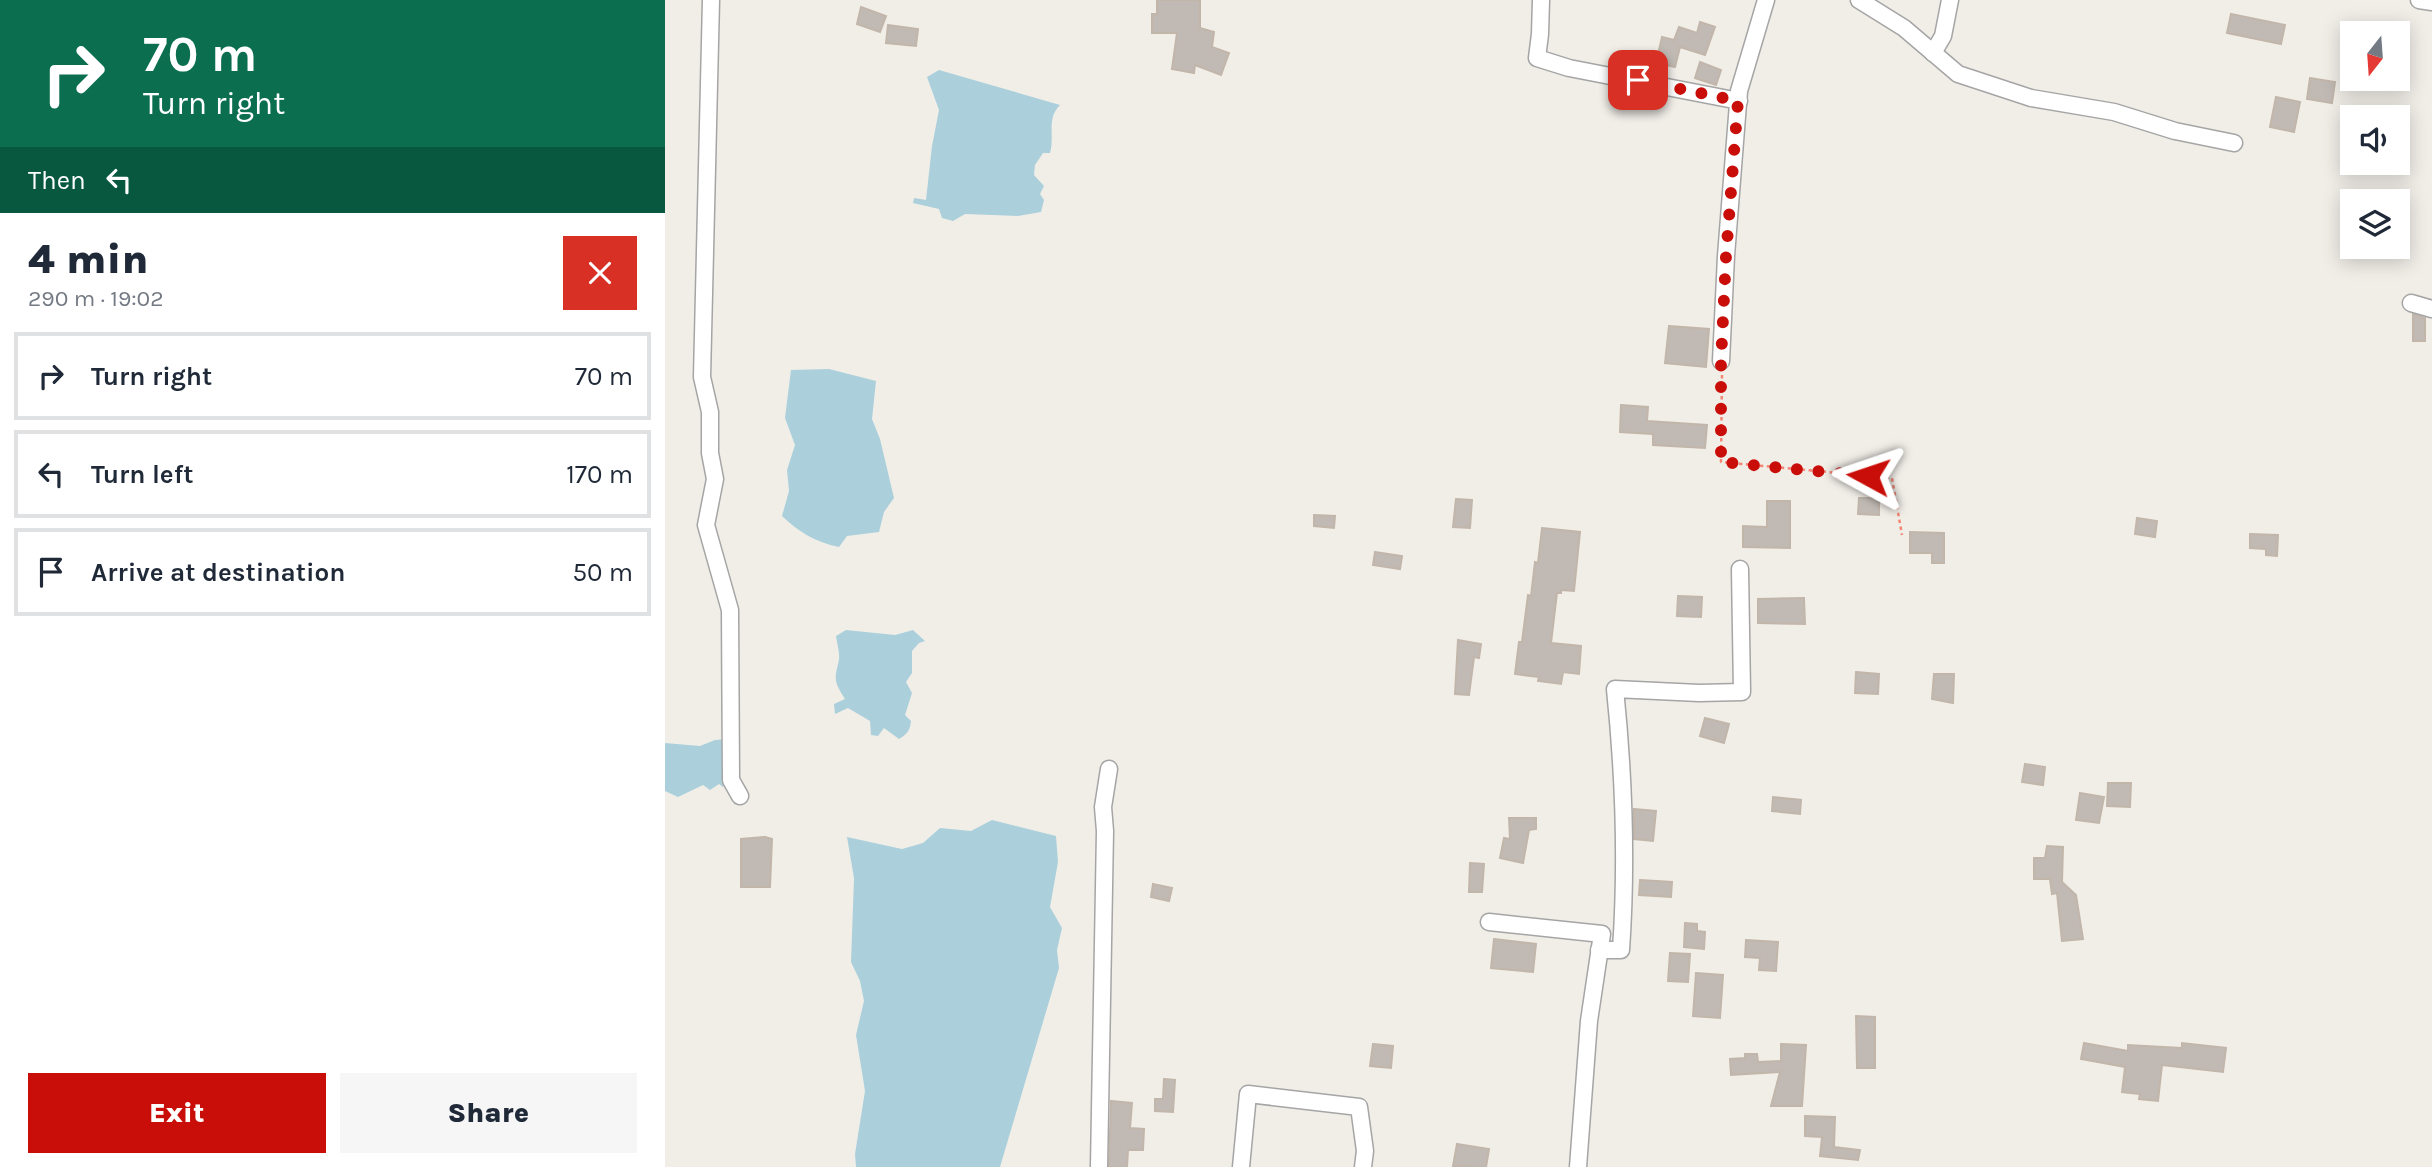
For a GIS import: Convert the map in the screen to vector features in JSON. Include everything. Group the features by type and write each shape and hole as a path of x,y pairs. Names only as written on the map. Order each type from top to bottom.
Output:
{"street":[{"path":"711,0 702,377 710,412 710,453 715,480 706,525 730,610 731,780 740,796"},
{"path":"1541,0 1537,58 1569,68 1738,101"},
{"path":"1721,361 1738,101 1766,0"},
{"path":"1859,0 1904,28 1958,74 2031,97 2114,112 2175,131 2234,143"},
{"path":"1933,53 1943,36 1950,0"},
{"path":"2419,0 2432,2"},
{"path":"2411,303 2432,309"},
{"path":"1599,950 1621,950 1625,895 1622,769 1615,689 1742,692 1740,569"},
{"path":"1098,1167 1105,831 1103,807 1109,769"},
{"path":"1489,922 1602,934 1589,1021 1578,1167"},
{"path":"1241,1167 1248,1094 1359,1107 1365,1151 1363,1167"}],"path":[{"path":"1721,361 1721,462 1892,478 1902,535"}],"water":[{"path":"939,70 1060,105 1053,116 1050,153 1043,153 1035,165 1034,175 1044,186 1040,194 1044,200 1041,212 1018,216 965,214 953,221 942,218 939,209 913,203 914,198 926,200 939,110 927,77"},
{"path":"829,369 876,381 872,419 880,439 894,498 884,512 879,532 847,536 839,547 808,536 782,516 789,491 787,470 795,445 785,418 791,370"},
{"path":"846,630 895,635 913,630 925,641 912,651 912,673 906,682 912,693 905,715 911,724 908,732 899,739 884,728 878,736 871,735 870,721 848,708 835,714 834,704 845,699 836,680 839,658 836,636"},
{"path":"726,739 723,787 719,784 710,790 703,785 678,797 665,791 665,743 700,746"},
{"path":"992,820 1056,836 1058,862 1050,907 1062,928 1057,950 1059,968 1000,1167 856,1167 855,1154 865,1091 856,1035 864,1001 860,981 851,962 854,878 847,837 902,849 923,843 940,828 971,831"}],"building":[{"path":"1157,0 1200,0 1200,28 1214,32 1212,47 1229,53 1221,75 1195,65 1194,73 1172,69 1177,33 1152,33 1152,14 1157,14"},
{"path":"861,7 886,16 880,32 857,24"},
{"path":"2231,14 2285,25 2281,44 2227,33"},
{"path":"1700,22 1715,27 1705,55 1680,47 1675,67 1656,63 1662,37 1674,40 1679,27 1697,33"},
{"path":"888,25 918,29 916,46 886,43"},
{"path":"1700,62 1721,70 1716,85 1695,78"},
{"path":"2310,78 2335,82 2332,103 2307,99"},
{"path":"2276,97 2300,102 2294,132 2270,127"},
{"path":"2413,314 2425,318 2425,341 2413,341"},
{"path":"1669,326 1709,329 1706,367 1665,363"},
{"path":"1621,405 1648,407 1647,421 1707,425 1705,448 1653,445 1653,434 1620,432"},
{"path":"1859,498 1879,498 1879,515 1858,514"},
{"path":"1456,499 1472,500 1470,528 1453,527"},
{"path":"1767,501 1790,501 1790,548 1743,547 1743,526 1767,527"},
{"path":"1314,515 1335,516 1334,528 1314,526"},
{"path":"2137,518 2157,521 2155,537 2135,534"},
{"path":"1542,528 1580,532 1574,591 1561,590 1561,593 1557,593 1551,643 1581,646 1579,674 1563,672 1561,684 1538,681 1539,677 1515,674 1528,595 1531,596 1535,562 1538,563"},
{"path":"1910,532 1944,533 1944,563 1932,563 1932,553 1910,553"},
{"path":"2250,534 2278,535 2277,556 2266,555 2266,549 2250,548"},
{"path":"1375,552 1402,556 1400,569 1373,565"},
{"path":"1678,596 1702,597 1701,617 1677,616"},
{"path":"1804,598 1805,624 1758,623 1758,599"},
{"path":"1458,640 1481,644 1479,658 1474,657 1469,695 1455,694"},
{"path":"1856,672 1879,674 1878,694 1855,693"},
{"path":"1934,674 1954,674 1953,703 1932,699"},
{"path":"1705,718 1729,724 1724,743 1700,736"},
{"path":"2025,764 2045,767 2043,785 2022,782"},
{"path":"2108,783 2131,783 2130,807 2107,806"},
{"path":"2080,793 2104,797 2099,823 2076,820"},
{"path":"1773,797 1801,800 1800,814 1772,811"},
{"path":"1634,809 1656,811 1653,841 1634,839"},
{"path":"1509,818 1536,818 1536,829 1529,830 1523,863 1500,858 1504,838 1510,839"},
{"path":"741,839 772,839 770,887 741,887"},
{"path":"2047,846 2063,847 2062,882 2076,895 2083,939 2062,941 2057,893 2052,894 2050,879 2034,879 2034,858 2045,858"},
{"path":"1470,863 1484,864 1482,892 1469,892"},
{"path":"1640,880 1672,882 1671,897 1639,895"},
{"path":"1153,884 1172,888 1169,901 1151,897"},
{"path":"1685,923 1697,924 1697,931 1705,932 1704,949 1684,947"},
{"path":"1494,939 1536,944 1533,972 1491,968"},
{"path":"1746,940 1778,942 1776,971 1759,970 1760,958 1745,957"},
{"path":"1670,953 1690,954 1688,982 1668,981"},
{"path":"1696,973 1723,975 1720,1018 1693,1016"},
{"path":"1856,1016 1875,1017 1875,1068 1857,1068"},
{"path":"2084,1043 2128,1051 2128,1045 2182,1048 2182,1043 2226,1048 2223,1072 2162,1065 2158,1101 2139,1099 2140,1094 2122,1092 2125,1067 2081,1059"},
{"path":"1373,1044 1393,1046 1391,1068 1370,1066"},
{"path":"1781,1044 1806,1045 1802,1106 1771,1106 1780,1072 1731,1075 1730,1059 1745,1058 1745,1054 1757,1054 1758,1062 1781,1061"},
{"path":"1164,1079 1175,1080 1173,1112 1155,1111 1155,1099 1163,1099"},
{"path":"1111,1101 1132,1103 1130,1128 1144,1129 1143,1150 1128,1150 1127,1167 1109,1167"},
{"path":"1805,1116 1835,1117 1834,1147 1860,1150 1858,1160 1820,1156 1822,1137 1805,1136"},
{"path":"1457,1144 1489,1149 1486,1167 1453,1166"}],"route":[{"path":"1638,80 1738,101 1721,361 1721,462 1868,476"}]}
